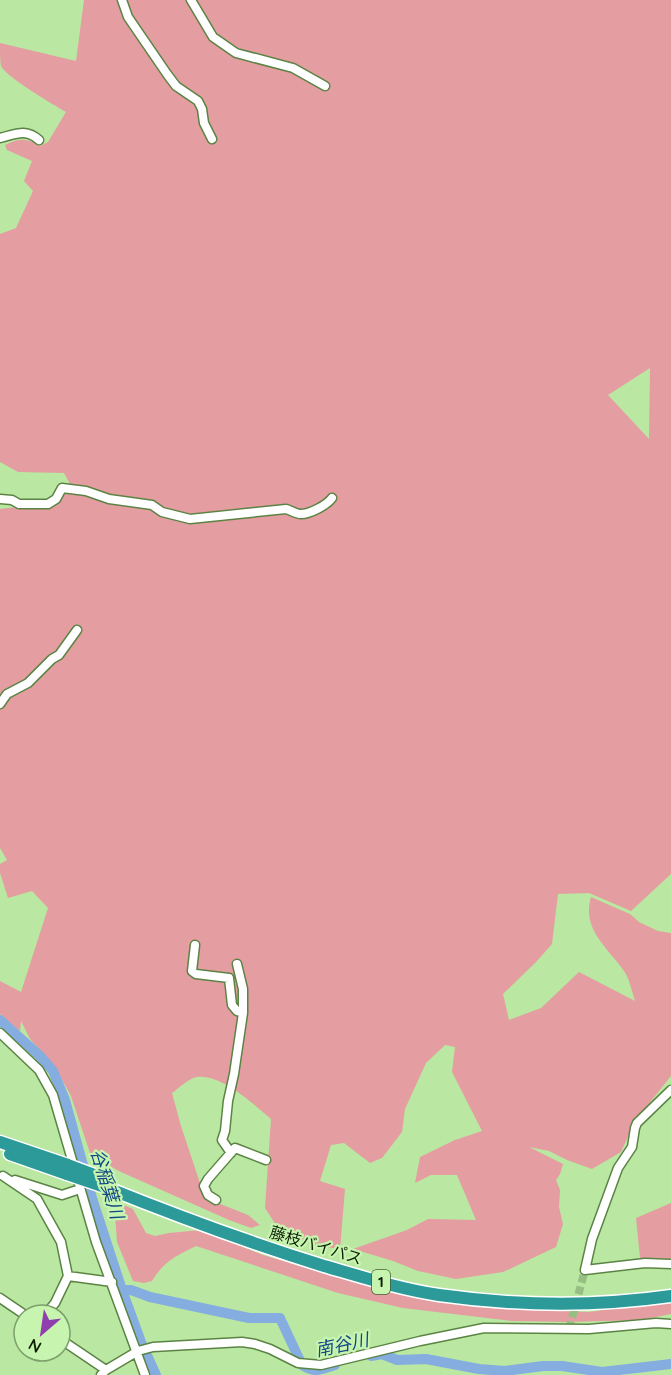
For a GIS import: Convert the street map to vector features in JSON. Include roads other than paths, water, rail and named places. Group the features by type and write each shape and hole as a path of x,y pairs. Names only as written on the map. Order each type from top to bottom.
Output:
{"highway":[{"name":"1","path":"0,1142 67,1169"},
{"name":"藤枝バイパス","path":"0,1150 67,1169 175,1215 290,1256 398,1287 523,1304 605,1304 671,1296"}],"street":[{"path":"122,0 128,17 176,86 198,101 204,123 212,139"},
{"path":"191,0 213,37 236,53 293,68 325,86"},
{"path":"0,138 27,133 33,134 39,140"},
{"path":"0,499 12,500 20,504 48,504 56,499 62,488 152,505 162,512 190,519 286,509 300,514 322,507 332,498"},
{"path":"0,704 7,694 28,683 59,655 77,630"},
{"path":"195,945 192,971 196,974 229,978 232,1005 237,1011 243,1013"},
{"path":"231,1153 222,1140 243,1013 243,989 237,964"},
{"path":"0,1033 39,1070 53,1095 96,1242 145,1375"},
{"path":"671,1090 637,1123 632,1147 618,1168 592,1239 585,1270 645,1263 671,1263"},
{"path":"216,1200 208,1195 204,1186 235,1148 266,1160"},
{"path":"2,1176 62,1195 80,1189"},
{"path":"2,1176 37,1199 61,1242 68,1275 55,1303"},
{"path":"68,1275 112,1282"},
{"path":"72,1348 104,1372 137,1351 153,1347 242,1342 262,1346 298,1362 321,1365 484,1328 590,1329 656,1323 671,1324"}],"waterway":[{"name":"谷稲葉川","path":"0,1020 53,1071 65,1100 92,1198 122,1290 156,1375"},
{"name":"南谷川","path":"122,1290 131,1290 150,1297 249,1318 280,1318 302,1365 315,1370 335,1365"},
{"name":"南谷川","path":"371,1356 382,1354 397,1360 426,1359 479,1369 505,1371 562,1366 602,1372 671,1364"}],"tunnel":[{"path":"569,1329 585,1270"}]}
